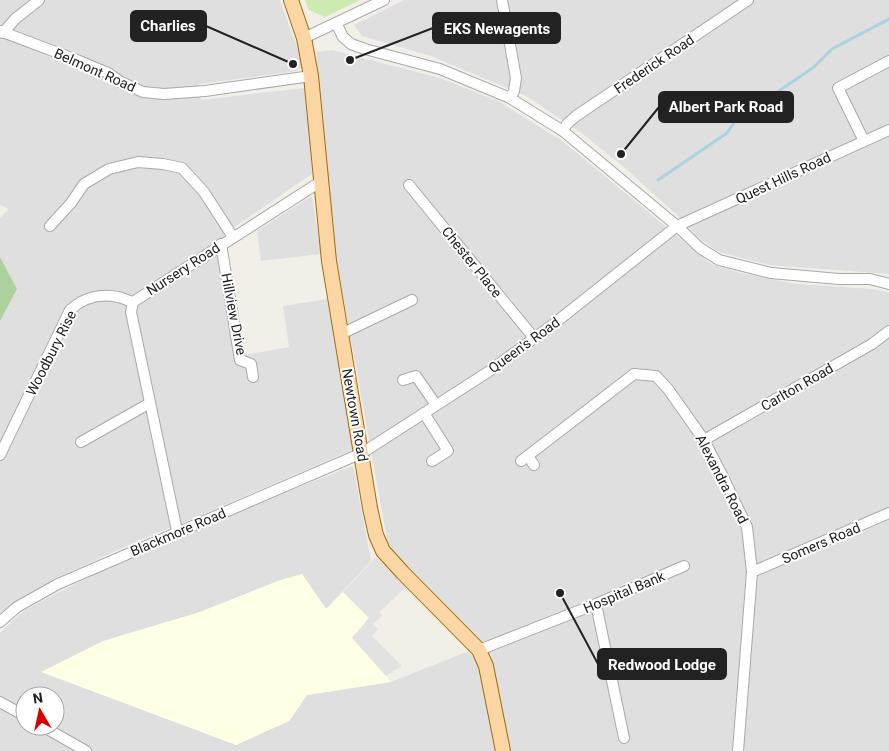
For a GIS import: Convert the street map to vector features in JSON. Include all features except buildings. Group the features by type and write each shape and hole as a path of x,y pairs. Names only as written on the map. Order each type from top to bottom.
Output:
{"main road":[{"name":"Newtown Road","path":"291,0 304,38 311,76 329,261 376,535 384,551 403,573 479,650 486,666 503,751"}],"street":[{"path":"2,32 39,0"},
{"path":"304,38 384,0"},
{"path":"502,0 516,78 514,91 510,98"},
{"name":"Frederick Road","path":"563,131 567,124 576,116 748,0"},
{"path":"494,21 505,19"},
{"path":"336,23 343,37 351,44 440,69 510,98 563,131 678,226 700,248 719,260 771,273 840,279 870,279 889,284"},
{"name":"Belmont Road","path":"2,32 108,73 121,82 143,92 164,94 205,91 311,76"},
{"path":"864,141 838,88 889,62"},
{"name":"Quest Hills Road","path":"678,226 889,130"},
{"path":"50,226 71,204 84,184 109,169 138,162 182,168 204,192 233,237"},
{"name":"Nursery Road","path":"177,531 131,312 133,302 320,182"},
{"name":"Chester Place","path":"409,185 534,338"},
{"name":"Queen's Road","path":"362,453 488,372 678,226"},
{"name":"Hillview Drive","path":"221,244 240,360 252,364 253,378"},
{"name":"Woodbury Rise","path":"0,456 70,310 80,300 107,296 121,297 133,302"},
{"path":"341,334 412,300"},
{"name":"Carlton Road","path":"704,440 872,344 889,331"},
{"path":"403,380 416,376 426,369"},
{"name":"Alexandra Road","path":"527,461 634,374 656,376 668,389 704,440 724,477 747,527 752,572 738,751"},
{"path":"416,376 436,405"},
{"path":"81,442 150,403"},
{"path":"424,414 448,451 432,462"},
{"name":"Blackmore Road","path":"0,622 17,607 58,584 177,531 236,508 362,453"},
{"name":"Somers Road","path":"752,572 889,513"},
{"name":"Hospital Bank","path":"479,650 596,604 684,566"},
{"path":"596,604 624,738"},
{"path":"0,702 15,710"},
{"path":"60,736 86,751"}],"shaded area":[{"path":"0,0 280,0 303,64 297,71 199,84 201,100 304,88 312,174 224,234 245,355 289,347 283,306 327,299 354,449 142,539 54,579 0,613 0,321 17,289 0,257 0,218 9,209 0,205"},
{"path":"404,0 889,0 889,274 769,265 719,252 699,238 677,215 625,168 583,134 526,96 431,56 362,36 354,25"},
{"path":"332,50 440,78 498,101 561,140 711,264 737,272 796,284 873,289 889,293 889,751 511,751 491,654 388,545 334,245 316,52"},
{"path":"312,196 321,254 261,261 257,231"},
{"path":"353,466 371,561 326,609 302,574 278,581 200,612 236,745 289,721 307,695 391,682 469,651 480,666 497,751 0,751 0,633 22,612 104,570 278,495"},
{"path":"376,557 406,587 379,612 382,616 373,624 378,629 372,636 402,666 386,676 352,638 369,618 343,592"},
{"path":"302,574 326,609 343,592 369,618 353,638 391,682 307,695 289,721 236,745 41,672 103,641 200,612 278,581"}],"green space":[{"path":"305,0 360,0 325,17 309,10"},
{"path":"0,257 17,289 0,321"}],"waterway":[{"path":"658,180 727,133 735,121 814,67 832,49 889,19"}],"place":[{"name":"EKS Newagents","path":"350,60"},
{"name":"Charlies","path":"293,64"},
{"name":"Albert Park Road","path":"621,154"},
{"name":"Redwood Lodge","path":"560,593"}]}
